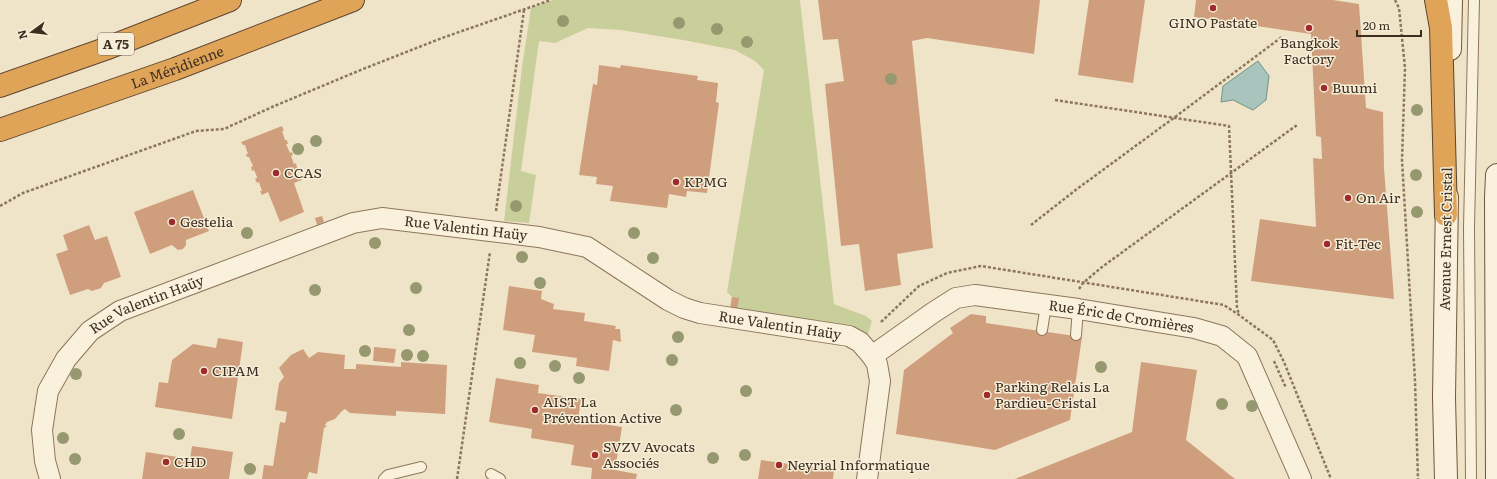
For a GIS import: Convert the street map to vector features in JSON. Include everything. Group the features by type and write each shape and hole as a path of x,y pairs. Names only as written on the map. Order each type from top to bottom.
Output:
{"highway":[{"name":"A 75","path":"0,86 230,0"},
{"name":"La Méridienne","path":"0,130 176,69 353,0"},
{"path":"1436,0 1441,28 1446,215"}],"main road":[{"name":"Avenue Ernest Cristal","path":"1446,479 1444,390 1451,0"},
{"path":"1497,175 1497,479"}],"street":[{"name":"Rue Valentin Haüy","path":"50,479 45,461 42,430 48,391 66,359 90,331 120,311 353,223 382,218 538,237 587,247 668,300 684,308 705,314 849,336 860,342 872,356 877,364 880,381 867,479"},
{"name":"Rue Éric de Cromières","path":"872,356 956,298 975,295 1078,309 1194,328 1222,336 1247,356 1301,479"}],"lane":[{"name":"Avenue Ernest Cristal","path":"1471,479 1469,228 1474,0"},
{"path":"1042,330 1046,305"},
{"path":"1076,335 1078,309"},
{"path":"384,479 388,475 421,467"}],"path":[{"path":"0,206 23,193 196,131 224,129 377,63 442,38 551,0"},
{"path":"1396,0 1400,8 1406,68 1402,160 1415,380 1418,479"},
{"path":"497,203 524,10"},
{"path":"1031,225 1077,188 1175,118 1284,36"},
{"path":"1055,100 1229,126 1237,308 1239,314"},
{"path":"1078,309 1079,290 1083,283 1297,125"},
{"path":"458,479 488,266"}],"green space":[{"path":"553,0 800,0 834,304 866,316 872,321 868,334 850,326 730,309 732,297 727,292 764,70 755,61 735,50 621,30 588,28 555,43 539,41 521,171 536,175 529,223 504,221 522,67 531,8"}],"water":[{"path":"1258,61 1269,76 1266,100 1253,110 1233,100 1221,102 1223,86"}],"building":[{"path":"818,0 1040,0 1034,54 927,38 912,41 933,248 897,254 901,285 865,291 859,244 841,246 825,84 844,81 838,39 823,40"},
{"path":"1089,0 1145,0 1133,83 1078,75"},
{"path":"1196,0 1333,0 1359,4 1366,108 1383,112 1384,168 1394,299 1251,281 1260,219 1316,227 1313,158 1322,159 1321,137 1316,136 1311,34 1194,17"},
{"path":"599,65 620,68 621,65 698,76 697,80 718,83 716,102 719,103 707,193 687,191 686,197 669,194 667,208 610,201 613,186 596,184 597,177 579,175 593,84 597,85"},
{"name":"CCAS","path":"282,126 285,140 287,140 288,144 286,144 290,153 292,152 293,155 291,156 294,164 296,163 297,168 295,169 298,177 300,176 302,180 294,183 304,212 280,222 268,192 262,195 260,191 262,191 259,182 257,183 255,179 257,177 254,170 252,171 251,167 253,166 249,157 247,157 246,154 248,154 245,145 241,142"},
{"name":"Gestelia","path":"193,190 209,231 186,240 186,245 183,249 178,250 172,245 150,254 134,212"},
{"path":"322,216 324,222 317,225 315,218"},
{"path":"89,225 95,240 107,236 121,277 104,283 101,288 92,291 88,289 70,295 56,254 68,250 63,235"},
{"path":"509,286 542,291 541,299 554,304 553,309 585,313 584,321 616,326 615,329 620,329 621,342 613,340 609,371 576,366 577,358 532,352 535,335 503,330"},
{"path":"732,297 739,298 737,310 730,309"},
{"name":"Parking Relais La Pardieu-Cristal","path":"971,314 986,316 986,323 1082,337 1070,420 995,450 896,434 904,370 953,333 950,328"},
{"name":"CIPAM","path":"218,338 243,342 232,419 155,407 159,382 168,383 172,360 193,344 216,348"},
{"path":"374,347 396,349 394,363 373,361"},
{"path":"303,349 309,358 318,352 345,355 344,369 356,369 356,364 401,367 401,362 447,365 445,414 396,411 396,416 350,413 345,409 335,419 327,422 325,425 327,426 324,428 317,474 309,472 307,479 262,479 264,465 273,466 280,422 285,423 287,412 275,410 279,383 284,377 279,368 291,355"},
{"path":"1141,362 1197,370 1186,440 1235,479 1015,479 1132,432"},
{"name":"AIST La Prévention Active","path":"496,378 539,385 538,393 581,399 578,420 622,427 615,470 637,474 636,479 591,479 592,468 571,465 574,445 531,438 532,429 489,422"},
{"name":"CHD","path":"192,446 233,452 229,479 142,479 146,452 190,459"},
{"name":"Neyrial Informatique","path":"761,460 834,470 833,479 758,479"}],"place":[{"name":"GINO Pastate","path":"1213,8"},
{"name":"Bangkok Factory","path":"1309,28"},
{"name":"Buumi","path":"1324,88"},
{"name":"CCAS","path":"276,173"},
{"name":"KPMG","path":"676,182"},
{"name":"On Air","path":"1348,198"},
{"name":"Gestelia","path":"172,222"},
{"name":"Fit-Tec","path":"1327,244"},
{"name":"CIPAM","path":"204,371"},
{"name":"Parking Relais La Pardieu-Cristal","path":"987,395"},
{"name":"AIST La Prévention Active","path":"535,410"},
{"name":"SVZV Avocats Associés","path":"595,455"},
{"name":"CHD","path":"166,462"},
{"name":"Neyrial Informatique","path":"779,465"}]}
